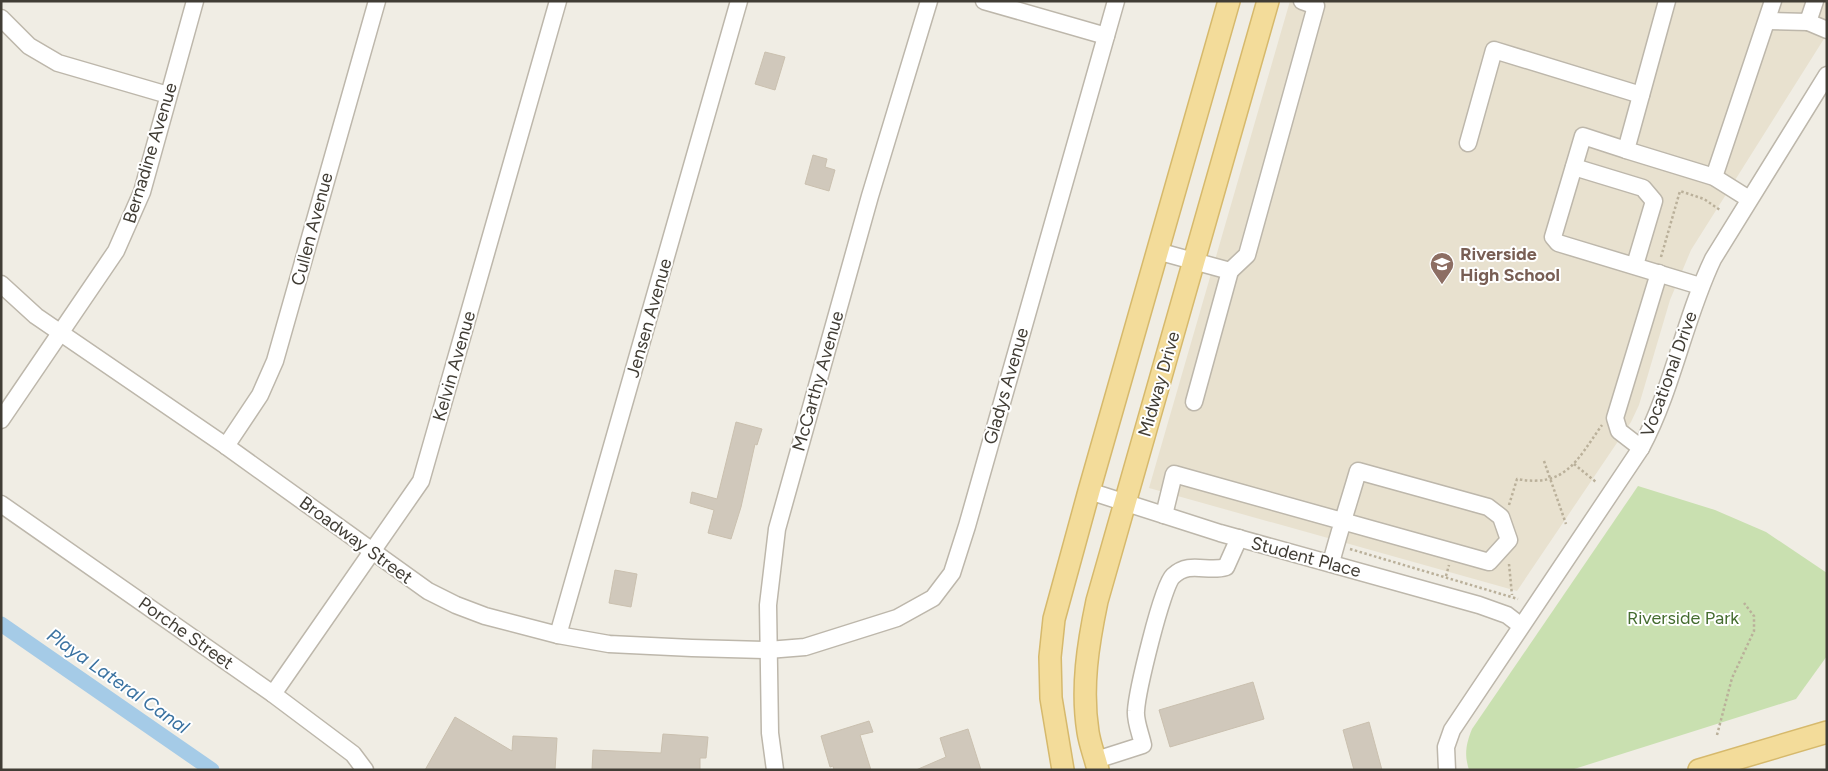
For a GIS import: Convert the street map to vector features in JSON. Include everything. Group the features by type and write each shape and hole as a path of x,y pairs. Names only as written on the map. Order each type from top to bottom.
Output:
{"main road":[{"path":"1063,770 1050,698 1050,657 1056,611 1229,1"},
{"name":"Midway Drive","path":"1097,765 1088,733 1086,715 1087,648 1097,601 1268,1"},
{"path":"1698,770 1827,732"}],"street":[{"name":"Bernadine Avenue","path":"1,420 59,331 116,252 126,233 142,192 195,1"},
{"name":"Cullen Avenue","path":"226,446 260,395 275,362 377,1"},
{"name":"Kelvin Avenue","path":"273,694 409,501 426,469 558,1"},
{"name":"Jensen Avenue","path":"558,635 740,1"},
{"name":"McCarthy Avenue","path":"775,770 770,733 768,605 777,529 870,196 929,1"},
{"path":"984,1 1106,36"},
{"name":"Gladys Avenue","path":"768,650 805,647 897,618 933,598 952,573 1116,1"},
{"path":"1194,402 1230,271 1247,255 1316,6 1302,1"},
{"path":"1626,150 1667,1"},
{"path":"1714,177 1774,1"},
{"path":"1808,22 1816,1"},
{"path":"1,18 29,46 58,63 168,95"},
{"path":"1767,21 1808,22 1827,30"},
{"path":"1468,143 1494,50 1641,95"},
{"name":"Vocational Drive","path":"1447,770 1446,747 1452,730 1520,625 1641,448 1658,411 1700,286 1749,199 1827,75"},
{"path":"1700,286 1558,243 1553,237 1583,136 1714,177 1749,199"},
{"path":"1574,167 1643,188 1654,201 1647,269 1615,418 1619,431 1641,448"},
{"path":"1157,251 1230,271"},
{"name":"Broadway Street","path":"1,284 36,316 226,446 372,552 428,590 456,605 485,616 558,635 609,644 768,650"},
{"path":"1164,515 1174,474 1343,521 1490,562 1510,540 1501,518 1488,507 1358,472 1343,521 1331,563"},
{"name":"Student Place","path":"1089,491 1239,538 1479,605 1506,615 1520,625"},
{"name":"Porche Street","path":"1,504 273,694 353,754 365,770"},
{"path":"1097,765 1144,744 1136,712 1161,598 1172,576 1186,567 1216,570 1226,567 1239,538"}],"path":[{"path":"1647,269 1652,258 1660,260 1680,191 1704,199 1720,210"},
{"path":"1508,507 1517,479 1532,482 1551,480 1574,464 1604,423"},
{"path":"1544,461 1566,524"},
{"path":"1574,464 1596,482"},
{"path":"1336,545 1512,595 1518,599"},
{"path":"1508,559 1512,595"},
{"path":"1446,576 1450,563 1458,566"},
{"path":"1717,735 1732,678 1754,631 1754,616 1744,603"}],"shaded area":[{"name":"Riverside High School","path":"1290,1 1827,1 1827,34 1691,250 1670,300 1639,405 1631,422 1517,591 1149,488"}],"green space":[{"name":"Riverside Park","path":"1638,486 1715,510 1766,532 1827,573 1827,656 1796,699 1571,770 1469,770 1466,749 1472,729"}],"building":[{"path":"765,52 785,57 775,90 755,84"},
{"path":"813,155 827,159 825,167 835,170 829,191 805,184"},
{"path":"736,422 762,429 757,445 755,444 741,507 731,539 708,533 714,510 690,503 692,492 717,499"},
{"path":"615,570 637,574 631,607 609,603"},
{"path":"1253,682 1264,719 1170,747 1159,710"},
{"path":"455,717 512,751 513,736 557,738 555,770 425,770"},
{"path":"869,721 873,732 860,735 871,770 834,770 833,766 830,767 821,736"},
{"path":"1369,722 1382,770 1354,770 1343,730"},
{"path":"968,729 981,770 916,770 946,757 940,738"},
{"path":"663,734 708,737 706,758 700,758 700,770 592,770 593,750 661,753"}],"waterway":[{"name":"Playa Lateral Canal","path":"1,624 212,770"}],"place":[{"name":"Riverside High School","path":"1442,285"}]}
